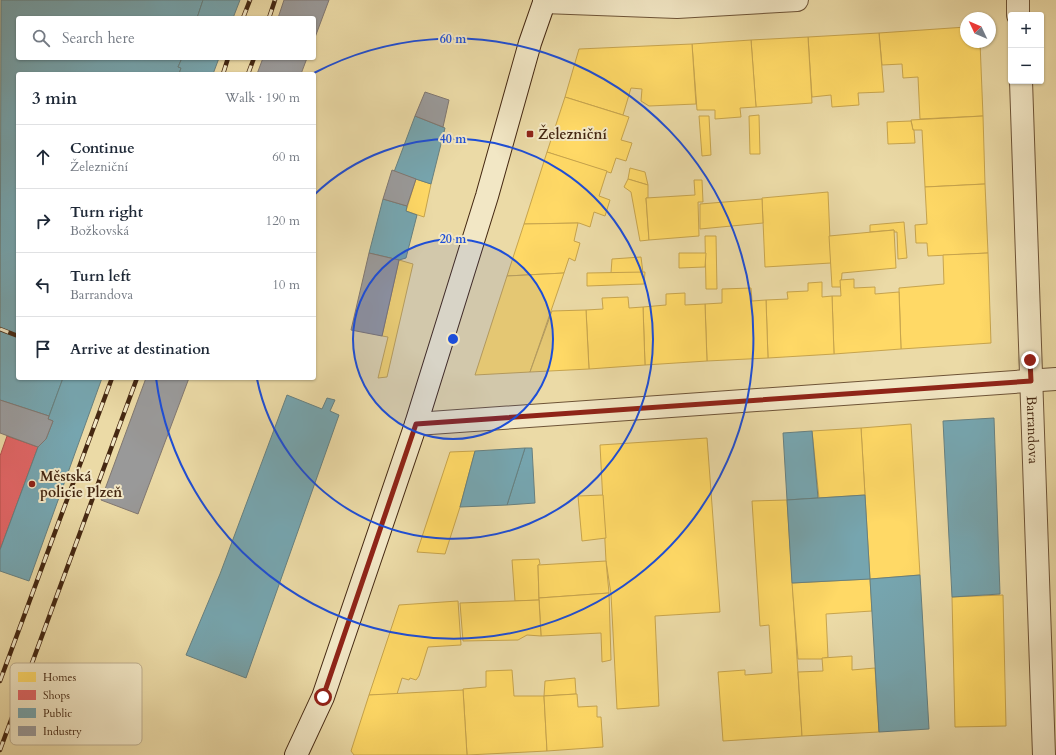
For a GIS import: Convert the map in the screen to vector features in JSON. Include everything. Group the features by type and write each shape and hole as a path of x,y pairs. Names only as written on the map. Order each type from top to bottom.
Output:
{"street":[{"path":"296,755 323,697 416,424 487,196 530,43 544,1 677,7 797,0"},
{"path":"1018,0 1018,12"},
{"name":"Barrandova","path":"1021,84 1044,755"},
{"path":"416,424 1056,379"}],"building: Homes":[{"path":"960,27 960,48 980,48 983,116 920,119 918,77 903,78 902,64 882,65 879,33"},
{"path":"879,33 884,92 858,93 859,105 832,107 831,95 812,97 808,37"},
{"path":"808,37 812,103 756,107 751,40"},
{"path":"751,40 756,107 740,108 741,117 715,119 715,110 697,110 692,44"},
{"path":"692,44 696,104 649,106 641,101 642,89 631,88 623,115 565,97 579,49"},
{"path":"565,97 629,117 621,140 632,143 626,161 616,158 611,173 547,152"},
{"path":"759,115 760,154 750,154 749,116"},
{"path":"699,116 709,116 711,155 702,156"},
{"path":"983,116 985,184 925,187 922,130 913,130 911,120"},
{"path":"911,121 914,130 915,143 888,144 887,122"},
{"path":"547,152 607,171 599,196 610,200 605,216 594,212 590,227 579,223 524,224"},
{"path":"630,168 645,172 648,185 628,179"},
{"path":"416,179 431,184 424,217 406,211"},
{"path":"628,179 648,185 648,198 646,198 649,240 640,241 631,192 624,187"},
{"path":"694,180 702,180 703,202 698,202 699,236 649,240 646,198 695,195"},
{"path":"985,184 988,253 928,256 927,243 916,243 915,225 927,224 925,187"},
{"path":"828,192 831,263 765,267 762,198"},
{"path":"762,199 763,223 700,229 700,204"},
{"path":"904,222 907,258 898,259 897,232 894,232 894,230 870,232 870,225"},
{"path":"578,223 574,241 580,243 575,261 569,258 564,273 507,276 524,224"},
{"path":"894,230 896,268 842,273 841,287 832,287 829,236"},
{"path":"705,236 716,236 717,289 706,289"},
{"path":"679,253 706,253 705,267 679,268"},
{"path":"988,253 991,343 901,349 899,288 944,284 943,255"},
{"path":"641,257 643,273 611,273 612,259"},
{"path":"399,260 413,264 387,377 378,378 388,337 382,336"},
{"path":"645,272 644,284 587,286 587,273"},
{"path":"564,273 530,372 475,375 507,276"},
{"path":"854,279 854,288 875,287 875,294 899,292 901,349 834,354 832,296 841,296 840,280"},
{"path":"822,282 822,297 832,296 834,354 768,358 766,300 788,299 787,292 808,291 808,283"},
{"path":"751,288 752,301 766,300 768,358 707,361 705,304 722,303 722,289"},
{"path":"685,293 685,305 705,304 707,361 645,365 643,307 666,305 666,294"},
{"path":"628,297 629,308 643,307 645,365 589,369 586,310 603,309 602,298"},
{"path":"586,310 589,369 530,372 552,311"},
{"path":"911,424 920,575 870,579 861,428"},
{"path":"861,428 865,495 819,498 812,431"},
{"path":"707,438 720,612 655,616 659,706 617,709 611,594 606,561 600,445"},
{"path":"475,451 460,507 445,554 417,552 450,452"},
{"path":"603,495 606,538 582,541 578,496"},
{"path":"787,500 802,736 723,741 718,672 745,670 745,675 772,673 769,625 760,626 752,501"},
{"path":"539,559 539,600 515,601 512,560"},
{"path":"606,561 609,593 539,598 538,565"},
{"path":"870,579 872,611 826,614 828,657 822,659 798,659 792,583"},
{"path":"609,593 611,660 602,662 601,633 541,636 539,598"},
{"path":"1003,595 1006,726 955,727 952,597"},
{"path":"539,600 541,636 527,635 518,640 463,641 460,603"},
{"path":"458,601 461,645 428,647 419,676 416,680 402,678 397,694 369,695 399,605"},
{"path":"852,656 852,670 875,668 879,732 802,736 798,672 823,671 822,658"},
{"path":"512,670 514,696 544,696 547,751 467,755 463,689 486,687 486,671"},
{"path":"575,678 576,694 544,696 545,681"},
{"path":"463,690 467,755 354,755 351,751 369,695"},
{"path":"577,694 578,707 597,706 597,717 601,717 603,747 547,751 544,696"}],"building: Shops":[{"path":"7,436 38,447 0,550 0,456"}],"building: Public":[{"path":"1,0 203,0 198,16 16,16 16,60 181,60 178,67 181,68 180,72 16,72 16,380 62,380 49,416 0,400"},
{"path":"203,0 240,0 234,16 198,16"},
{"path":"181,60 218,60 214,72 180,72 181,68 178,67"},
{"path":"415,116 445,128 431,184 394,172"},
{"path":"383,199 407,206 406,211 417,215 406,258 399,260 369,253"},
{"path":"62,380 101,380 29,581 0,571 0,550 38,447 46,439 53,421 48,419"},
{"path":"287,395 322,409 327,398 335,400 330,411 339,415 246,678 186,655 220,574"},
{"path":"994,418 1000,594 952,597 943,421"},
{"path":"812,431 818,498 787,500 783,433"},
{"path":"525,448 532,448 535,503 507,505"},
{"path":"525,448 507,505 460,507 475,451"},
{"path":"865,495 870,579 792,583 787,500"},
{"path":"920,575 929,729 879,732 870,579"}],"building: Industry":[{"path":"284,0 329,0 316,35 316,16 279,16"},
{"path":"262,60 306,60 302,72 258,72"},
{"path":"425,92 449,100 443,127 415,116"},
{"path":"392,170 416,179 407,206 383,199"},
{"path":"369,253 399,260 382,336 351,330"},
{"path":"145,380 188,380 138,514 101,500"},
{"path":"0,400 49,416 48,419 53,421 46,439 38,447 0,433"}],"railway":[{"path":"244,16 250,0"},
{"path":"270,16 275,0"},
{"path":"224,72 227,60"},
{"path":"249,72 253,60"},
{"path":"0,329 16,335"},
{"path":"0,681 111,380"},
{"path":"32,663 136,380"},
{"path":"0,750 10,723"}],"place":[{"name":"Železniční","path":"530,134"},
{"name":"Městská policie Plzeň","path":"32,484"}],"route":[{"path":"323,697 416,424 1031,381 1030,360"}]}
